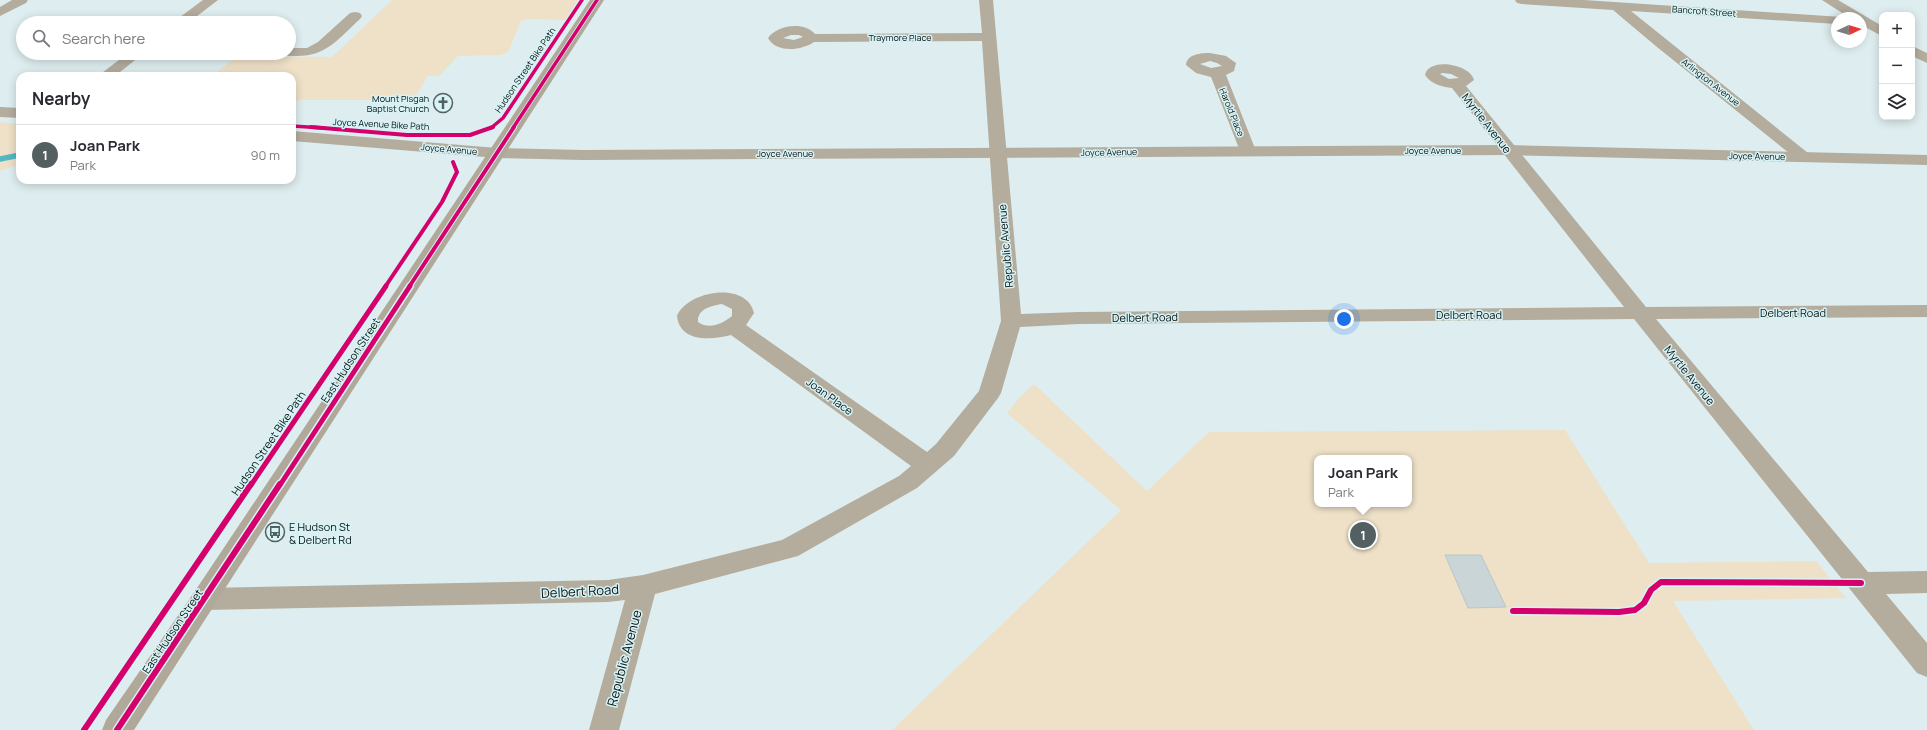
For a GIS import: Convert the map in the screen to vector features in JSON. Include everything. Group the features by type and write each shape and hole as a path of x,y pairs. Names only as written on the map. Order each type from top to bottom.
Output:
{"main road":[{"name":"East Hudson Street","path":"117,730 205,599 597,0"}],"street":[{"path":"0,12 21,0"},
{"path":"189,16 211,0"},
{"name":"Republic Avenue","path":"927,465 945,450 990,393 1012,321 1003,225 986,0"},
{"name":"Bancroft Street","path":"1522,0 1831,20"},
{"path":"1829,0 1848,12"},
{"name":"Arlington Avenue","path":"1617,6 1668,49 1805,157"},
{"path":"296,52 310,52 323,45 355,16"},
{"path":"1867,23 1879,30"},
{"name":"Traymore Place","path":"810,38 989,36"},
{"path":"1915,52 1927,59"},
{"path":"111,72 127,60"},
{"name":"Harold Place","path":"1217,72 1248,151"},
{"name":"Myrtle Avenue","path":"1456,84 1508,150 1556,206 1640,313 1927,664"},
{"path":"0,112 16,113"},
{"name":"Joyce Avenue","path":"296,136 497,153 583,155 1508,150 1927,160"},
{"name":"Delbert Road","path":"1012,321 1127,317 1927,311"},
{"name":"Joan Place","path":"733,326 927,465"},
{"name":"Delbert Road","path":"205,599 608,591 643,586 789,549 908,482 927,465"},
{"path":"1861,583 1927,582"},
{"name":"Republic Avenue","path":"604,730 643,586"}],"shaded area":[{"path":"392,0 578,0 565,20 529,19 521,21 508,52 500,55 458,56 439,76 428,76 413,100 299,100 296,102 296,72 217,72 232,60 296,60 296,57 332,57"},
{"path":"0,122 16,124 16,165 0,171"},
{"path":"1034,384 1147,491 1209,432 1565,430 1649,563 1816,561 1846,598 1673,601 1754,730 892,730 1121,510 1007,413 1019,398"}],"building":[{"path":"1445,555 1481,555 1506,607 1468,608"}],"waterway":[{"path":"0,159 16,156"}],"cycle path":[{"name":"Hudson Street Bike Path","path":"296,126 407,135 470,135 492,128 503,118 582,0"},
{"path":"117,730 205,599 597,0"},
{"name":"Hudson Street Bike Path","path":"84,730 442,202 457,172 453,162"},
{"path":"1513,611 1619,612 1635,610 1644,603 1651,590 1661,582 1861,583"}],"place":[{"name":"Mount Pisgah Baptist Church","path":"443,103"},
{"name":"E Hudson St & Delbert Rd","path":"275,532"},
{"name":"Joan Park","path":"1363,535"}]}
